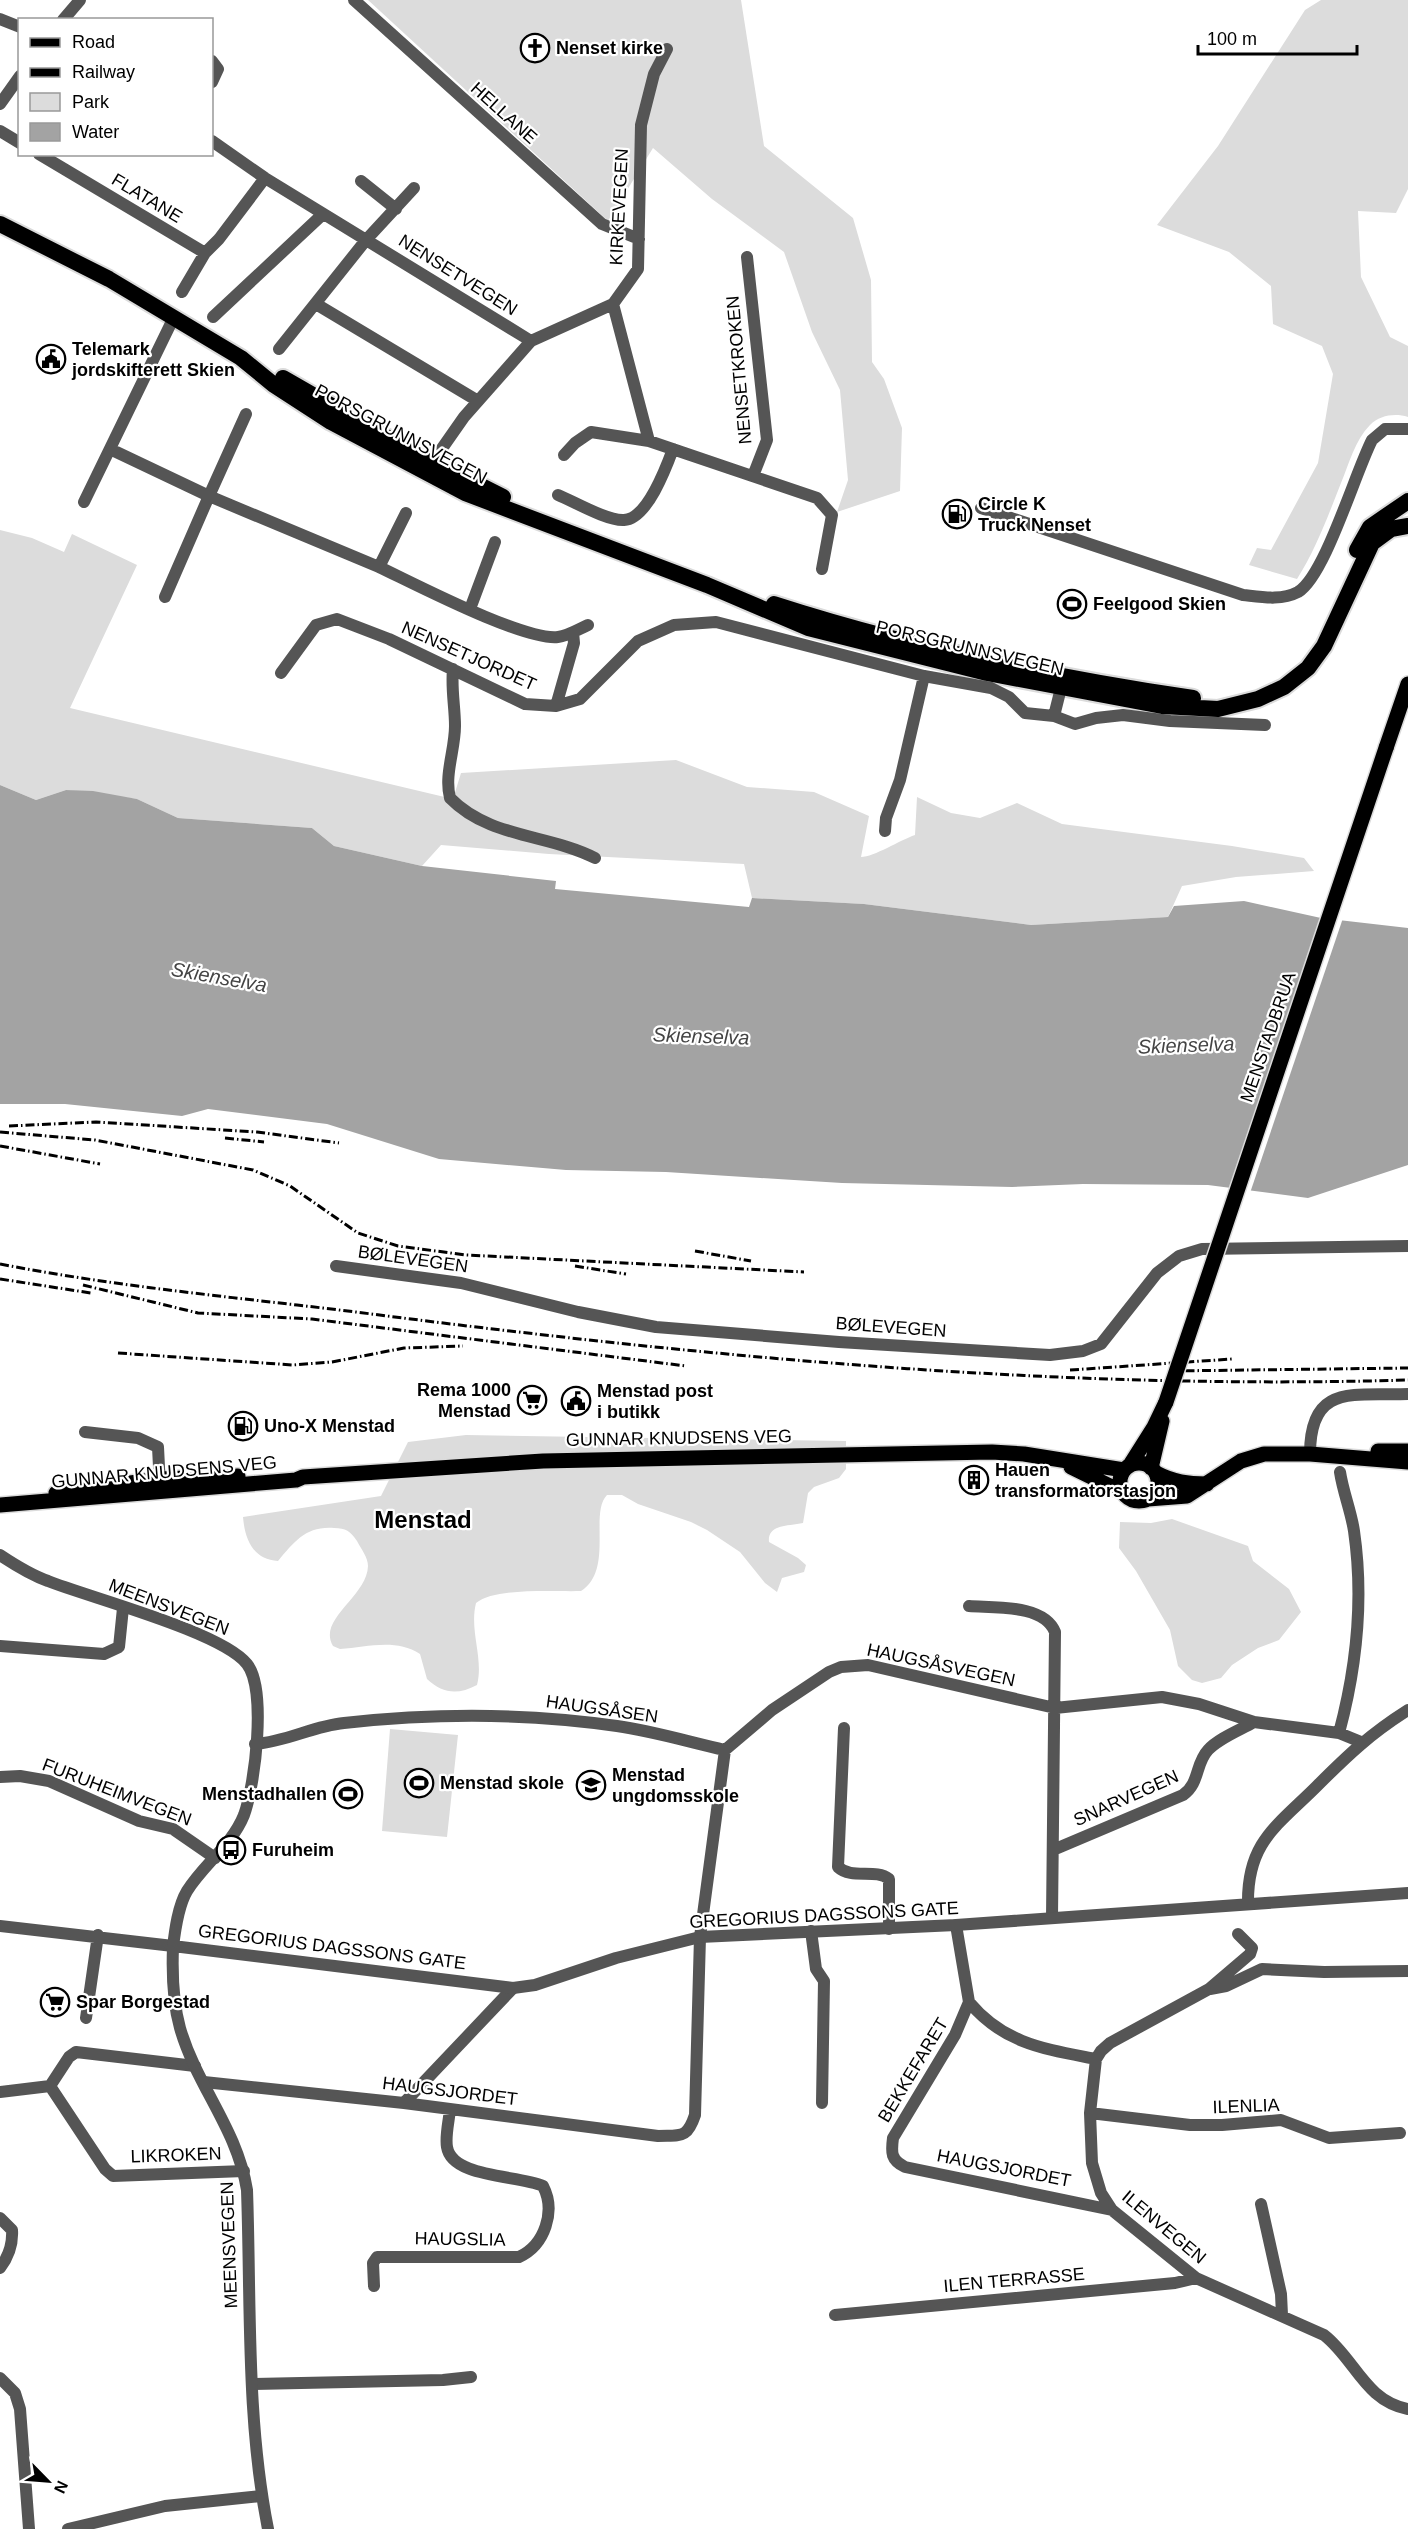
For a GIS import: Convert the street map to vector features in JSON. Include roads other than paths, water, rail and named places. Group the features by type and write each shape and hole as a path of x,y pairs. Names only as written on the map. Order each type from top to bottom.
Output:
{"highway":[{"name":"PORSGRUNNSVEGEN","path":"0,224 100,274 174,317 242,358 274,386 313,411 530,519 553,524 824,633 951,665 1063,682 1182,708 1218,709 1273,693 1297,678 1324,646 1372,543 1391,529 1408,526"},
{"name":"PORSGRUNNSVEGEN","path":"1343,602 1347,576 1370,527 1408,501"}],"main road":[{"name":"MENSTADBRUA","path":"1127,1468 1154,1427 1166,1402 1408,684"},
{"name":"MENSTADBRUA","path":"1154,1470 1166,1402"},
{"path":"1310,1454 1408,1451"},
{"name":"GUNNAR KNUDSENS VEG","path":"0,1505 45,1503 160,1485 295,1474 303,1477 614,1458 992,1452 1127,1468"},
{"path":"1207,1484 1187,1484 1169,1480 1137,1463 1127,1468 1120,1478 1122,1492 1134,1501 1187,1496 1207,1484 1225,1470 1252,1457 1279,1452 1408,1462"},
{"name":"GUNNAR KNUDSENS VEG","path":"1055,1460 1122,1492"},
{"path":"1148,1499 1157,1487 1154,1470"}],"street":[{"path":"65,18 80,0"},
{"name":"HELLANE","path":"354,0 602,224 639,239"},
{"path":"0,19 18,26"},
{"name":"KIRKEVEGEN","path":"613,304 638,269 641,125 654,74 667,49"},
{"path":"213,62 218,69 213,80"},
{"path":"0,104 18,79"},
{"path":"0,131 18,141"},
{"name":"NENSETVEGEN","path":"213,142 265,178 531,341"},
{"name":"FLATANE","path":"42,156 205,253"},
{"path":"182,292 205,253 219,240 265,178"},
{"path":"361,181 396,209"},
{"path":"279,349 366,240 414,188"},
{"path":"213,317 323,214"},
{"name":"NENSETKROKEN","path":"747,257 767,440 753,476"},
{"path":"316,304 478,401"},
{"path":"429,467 478,401 531,341 613,304 649,441"},
{"path":"84,502 174,317"},
{"path":"165,597 246,414"},
{"path":"981,508 1243,595 1276,598 1298,592 1318,569 1372,440 1385,429 1406,430"},
{"name":"NENSETKROKEN","path":"564,455 580,438 591,432 649,441 817,498 832,515 822,569"},
{"path":"110,449 209,496 379,567 470,609 546,637 560,637 588,625"},
{"path":"558,495 617,519 635,518 641,513 659,483 673,449"},
{"path":"379,567 406,513"},
{"path":"470,609 495,542"},
{"name":"NENSETJORDET","path":"282,673 316,625 337,619 388,639 525,704 556,706 580,699 638,641 674,626 691,622 716,622 924,676 991,688 1009,697 1025,713 1054,716"},
{"path":"556,706 574,643 573,632"},
{"path":"453,669 451,695 455,724 448,778 450,798 472,814 505,831 595,858"},
{"path":"885,831 886,818 900,780 924,676"},
{"path":"1063,682 1054,716 1075,724 1096,718 1123,715 1170,721 1265,725"},
{"name":"BØLEVEGEN","path":"336,1266 461,1283 578,1312 656,1327 839,1342 1050,1355 1083,1351 1101,1344 1157,1273 1179,1256 1194,1251 1202,1249 1408,1246"},
{"path":"1310,1454 1312,1420 1319,1409 1329,1401 1346,1396 1408,1394"},
{"path":"85,1432 138,1438 158,1447 160,1485"},
{"path":"1339,1733 1357,1646 1360,1590 1353,1528 1340,1472"},
{"name":"MEENSVEGEN","path":"0,1556 46,1581 211,1640 239,1655 254,1675 255,1744 244,1814 233,1835 186,1893 173,1946 176,2010 180,2029 195,2066 231,2134 244,2170 247,2190 253,2384 261,2496 268,2529"},
{"path":"969,1606 1036,1614 1052,1623 1055,1632 1052,1918"},
{"path":"0,1646 104,1654 118,1647 123,1608"},
{"name":"HAUGSÅSVEGEN","path":"724,1750 772,1710 829,1672 841,1667 856,1665 1055,1708 1162,1697 1199,1704 1254,1722 1339,1733 1360,1742"},
{"path":"1248,1904 1248,1887 1254,1863 1274,1826 1360,1742 1408,1710"},
{"name":"HAUGSÅSEN","path":"255,1744 276,1743 325,1726 368,1720 473,1715 618,1726 724,1750"},
{"name":"SNARVEGEN","path":"1053,1850 1183,1795 1193,1788 1200,1762 1208,1750 1254,1722"},
{"path":"844,1728 838,1867 848,1873 878,1875 889,1879 889,1929"},
{"path":"700,1937 724,1750"},
{"name":"FURUHEIMVEGEN","path":"0,1778 20,1776 49,1781 139,1821 180,1832 215,1858"},
{"name":"GREGORIUS DAGSSONS GATE","path":"0,1926 98,1935 513,1988 535,1985 616,1958 700,1937 956,1925 1408,1893"},
{"path":"956,1925 969,2002 986,2022 1010,2037 1048,2050 1096,2059 1110,2043 1209,1989 1250,1954 1252,1948 1250,1943 1238,1934"},
{"path":"811,1931 816,1969 824,1981 822,2103"},
{"path":"86,2018 98,1935"},
{"name":"HAUGSJORDET","path":"204,2082 404,2103 658,2136 682,2135 690,2130 695,2115 700,1937"},
{"path":"1209,1989 1226,1986 1262,1969 1324,1972 1408,1971"},
{"path":"404,2103 513,1988"},
{"name":"BEKKEFARET","path":"892,2156 893,2138 955,2035 969,2002"},
{"path":"0,2092 50,2086 69,2057 75,2052 195,2066"},
{"name":"ILENVEGEN","path":"1096,2059 1090,2113 1094,2172 1101,2193 1112,2210 1196,2278 1324,2335 1332,2341 1367,2386 1388,2403 1408,2409"},
{"name":"LIKROKEN","path":"50,2086 105,2169 113,2176 244,2170"},
{"name":"HAUGSLIA","path":"374,2286 373,2263 377,2257 519,2257 539,2242 546,2226 549,2197 543,2186 528,2180 463,2168 452,2160 446,2146 450,2109"},
{"name":"ILENLIA","path":"1090,2113 1190,2124 1222,2125 1281,2120 1329,2138 1400,2133"},
{"name":"HAUGSJORDET","path":"892,2156 896,2163 905,2167 997,2184 1112,2210"},
{"path":"1261,2204 1281,2295 1282,2315"},
{"path":"0,2218 12,2230 12,2238 7,2259 0,2268"},
{"name":"ILEN TERRASSE","path":"835,2315 1175,2283 1196,2278"},
{"path":"253,2384 443,2380 471,2377"},
{"path":"0,2378 15,2393 20,2409 29,2529"},
{"path":"68,2529 165,2506 261,2496"}],"water":[{"name":"Skienselva","path":"0,785 36,800 66,790 93,791 137,799 178,818 312,828 334,846 422,866 556,881 555,889 749,907 752,898 864,904 1031,925 1168,917 1174,906 1244,901 1321,918 1408,928 1408,1165 1308,1198 1208,1185 1083,1184 1012,1187 842,1183 666,1172 566,1170 439,1159 327,1124 208,1109 182,1116 65,1104 0,1104"}],"railway":[{"path":"9,1126 96,1122 257,1132 339,1143"},
{"path":"0,1132 95,1140 253,1170 290,1186 358,1233 398,1246 466,1255 804,1272"},
{"path":"225,1138 264,1142"},
{"path":"0,1146 100,1164"},
{"path":"695,1251 751,1261"},
{"path":"0,1264 193,1293 514,1332 769,1358 896,1368 1152,1380 1280,1382 1408,1380"},
{"path":"575,1266 626,1274"},
{"path":"0,1279 91,1293"},
{"path":"83,1285 198,1313 312,1319 686,1366"},
{"path":"118,1353 293,1365 332,1362 404,1348 463,1346"},
{"path":"1070,1370 1232,1359"},
{"path":"1169,1371 1408,1368"}],"place":[{"name":"Nenset kirke","path":"535,48"},
{"name":"Telemark jordskifterett Skien","path":"51,359"},
{"name":"Circle K Truck Nenset","path":"957,514"},
{"name":"Feelgood Skien","path":"1072,604"},
{"name":"Rema 1000 Menstad","path":"532,1400"},
{"name":"Menstad post i butikk","path":"576,1401"},
{"name":"Uno-X Menstad","path":"243,1426"},
{"name":"Hauen transformatorstasjon","path":"974,1480"},
{"name":"Menstad skole","path":"419,1783"},
{"name":"Menstad ungdomsskole","path":"591,1785"},
{"name":"Menstadhallen","path":"348,1794"},
{"name":"Furuheim","path":"231,1850"},
{"name":"Spar Borgestad","path":"55,2002"}],"district":[{"name":"Menstad","path":"423,1519"}]}
